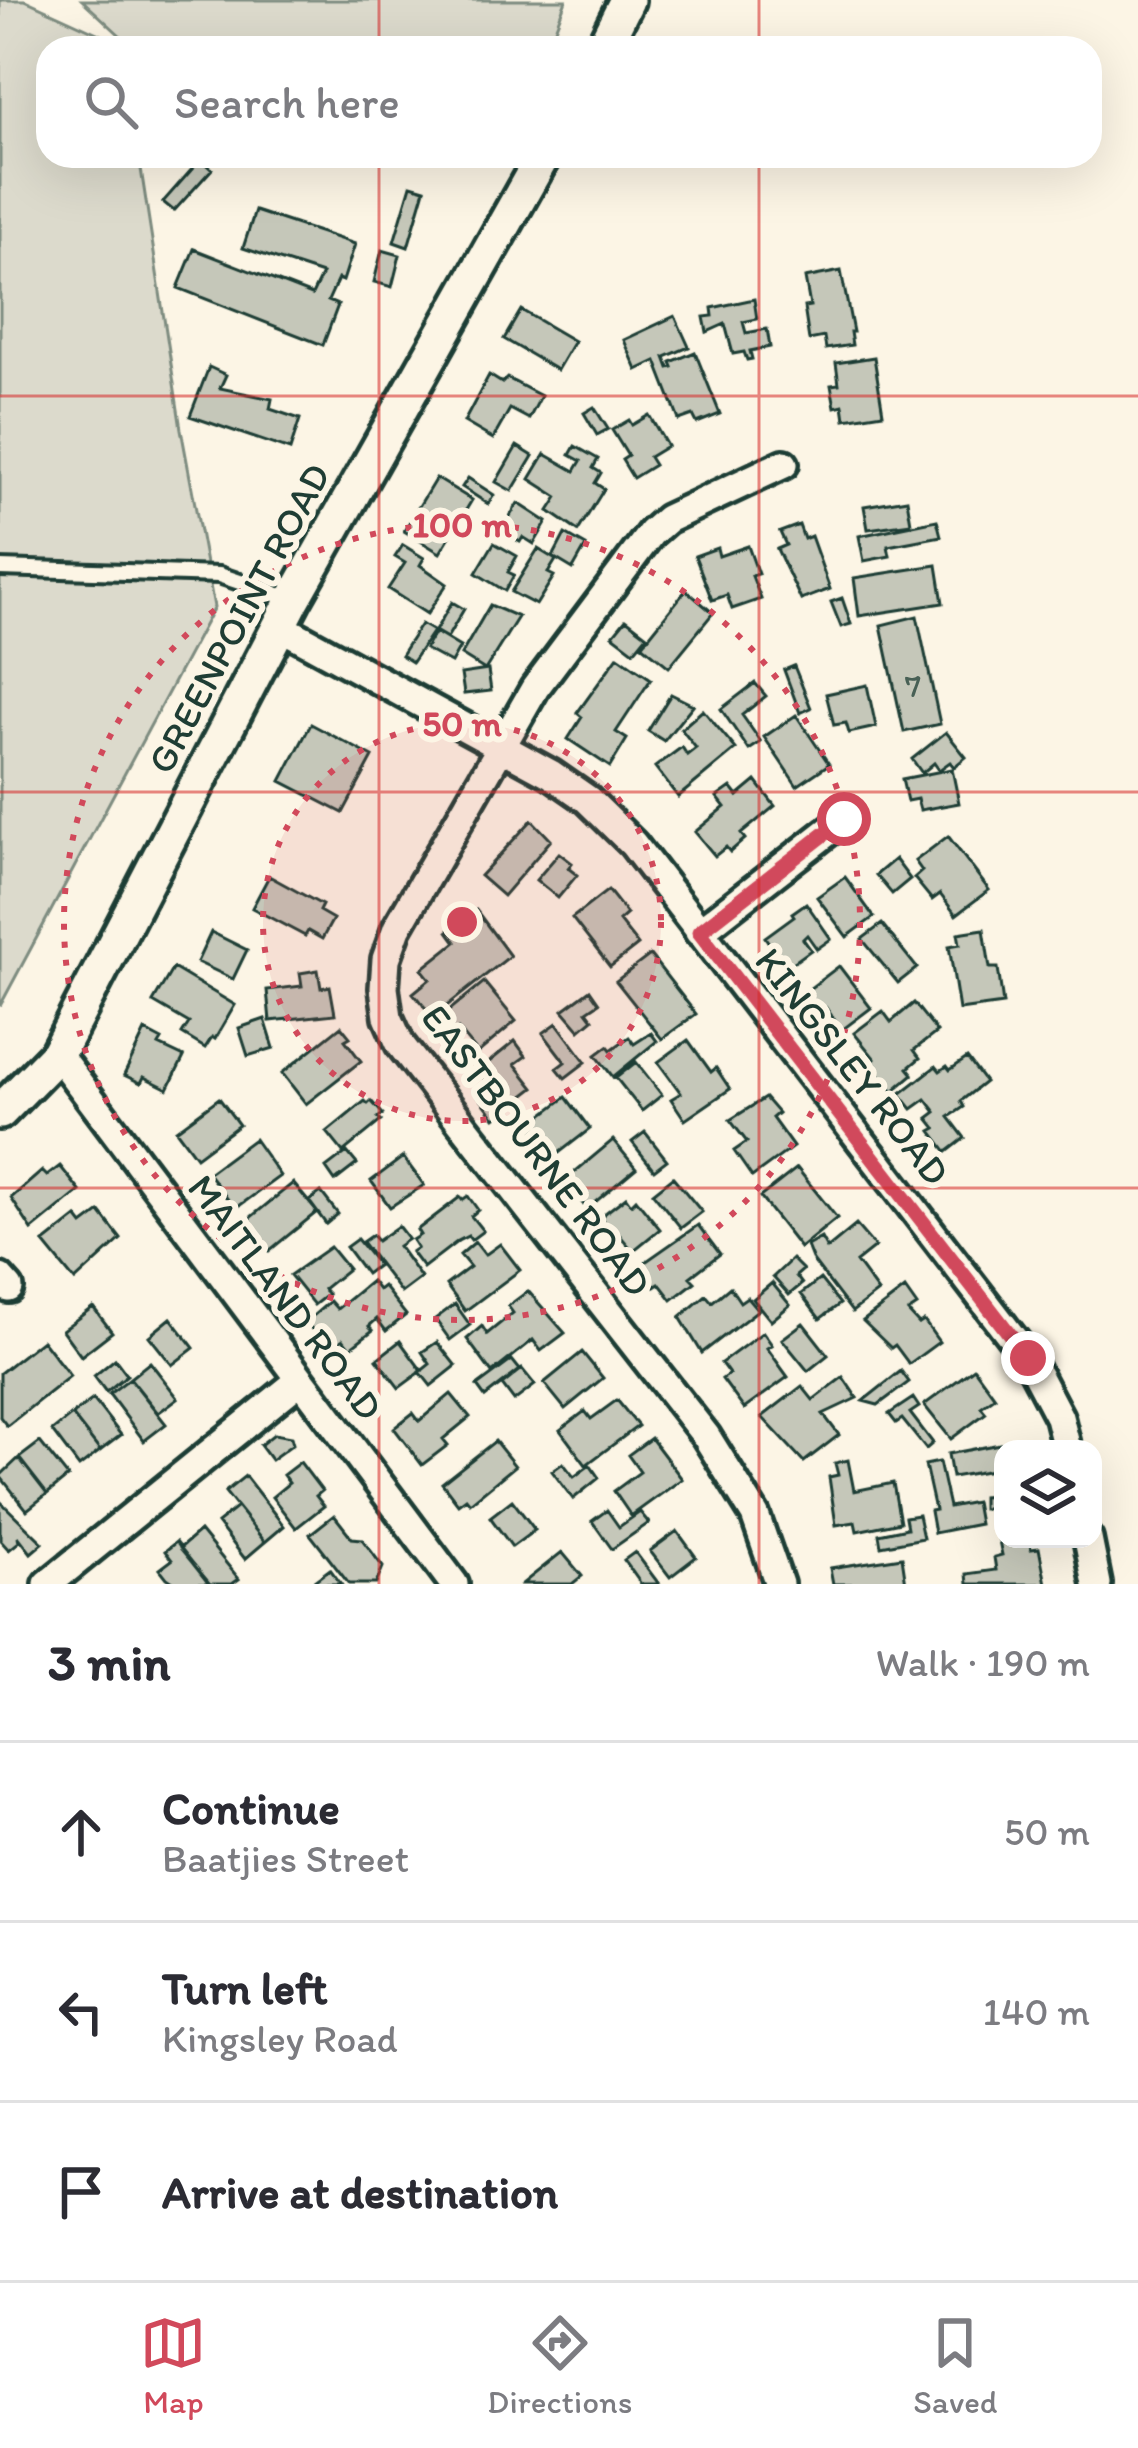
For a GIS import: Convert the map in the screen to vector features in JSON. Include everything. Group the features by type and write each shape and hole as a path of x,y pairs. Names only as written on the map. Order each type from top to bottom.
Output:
{"street":[{"path":"609,36 627,0"},
{"name":"GREENPOINT ROAD","path":"0,1112 57,1054 287,613 536,168"},
{"name":"EASTBOURNE ROAD","path":"779,1584 755,1515 706,1436 400,1044 388,1017 384,988 386,958 397,928 438,851 535,688 652,533 667,519 784,464"},
{"name":"KINGSLEY ROAD","path":"287,613 587,799 633,844 1028,1358 1059,1417 1065,1440"},
{"path":"699,932 844,819"},
{"name":"MAITLAND ROAD","path":"57,1054 452,1583"},
{"path":"49,1584 299,1382"},
{"path":"1090,1548 1096,1584"}],"lane":[{"path":"0,568 219,575 287,613"}],"shaded area":[{"path":"0,0 25,0 104,36 36,36 36,168 141,168 214,607 0,1006"},
{"path":"82,0 566,0 551,36 121,36"}],"building":[{"path":"193,168 212,169 174,211 163,202"},
{"path":"411,185 425,189 408,247 394,242"},
{"path":"255,211 355,244 343,281 338,279 328,301 338,305 323,345 178,288 194,249 312,295 322,274 243,248"},
{"path":"382,250 400,255 392,287 374,282"},
{"path":"841,271 852,345 826,349 824,337 809,340 805,278"},
{"path":"754,299 757,319 743,322 746,333 767,329 770,347 750,351 752,359 747,360 744,352 733,354 725,324 707,332 704,317 713,316 712,308"},
{"path":"521,310 574,341 557,370 504,339"},
{"path":"675,316 689,347 665,357 669,368 671,362 695,352 720,414 697,423 693,415 679,420 656,361 637,370 624,340"},
{"path":"874,357 883,413 845,419 843,405 835,407 831,385 839,384 836,363"},
{"path":"209,367 226,375 220,388 272,399 270,409 300,419 290,450 190,416"},
{"path":"489,375 502,383 507,378 541,396 529,419 510,409 493,439 464,422"},
{"path":"594,407 608,429 597,435 584,413"},
{"path":"649,415 667,446 649,457 654,465 633,478 622,460 628,456 612,430"},
{"path":"517,446 533,456 512,491 496,482"},
{"path":"575,446 598,459 593,468 601,473 595,483 604,489 578,531 549,511 558,497 530,479 545,454 575,471 581,461 570,455"},
{"path":"436,478 472,500 440,553 404,531"},
{"path":"468,478 494,495 488,504 462,487"},
{"path":"907,499 911,523 868,529 864,506"},
{"path":"518,503 547,522 534,544 501,531"},
{"path":"937,520 941,536 888,546 890,556 864,561 859,536"},
{"path":"799,525 804,539 811,536 830,589 801,600 777,549 786,545 780,532"},
{"path":"565,534 586,546 573,569 553,557"},
{"path":"494,543 517,556 505,591 476,573"},
{"path":"403,545 424,558 420,565 447,584 427,614 388,589 405,563 395,557"},
{"path":"748,546 761,599 732,609 727,595 712,600 695,556 717,548 719,556"},
{"path":"538,549 556,560 548,573 554,576 536,605 511,592"},
{"path":"937,565 943,603 859,616 854,578"},
{"path":"686,590 713,613 669,667 642,645"},
{"path":"842,598 851,624 841,627 831,602"},
{"path":"452,602 464,609 447,638 435,631"},
{"path":"490,605 518,617 485,670 461,655"},
{"path":"917,616 940,724 904,732 881,625"},
{"path":"626,619 647,635 634,651 613,635"},
{"path":"421,624 433,631 412,662 401,655"},
{"path":"435,632 460,647 451,663 425,649"},
{"path":"618,656 651,679 616,732 627,739 610,767 568,739 582,717 577,713"},
{"path":"794,666 811,708 800,713 784,670"},
{"path":"488,670 491,691 464,694 461,674"},
{"path":"755,683 766,696 742,715 761,742 749,750 721,709"},
{"path":"867,685 876,727 849,733 846,723 834,725 826,694"},
{"path":"671,694 693,705 664,741 648,731"},
{"path":"703,710 736,749 678,797 655,767 682,747 687,755 696,748 681,729"},
{"path":"796,715 829,764 797,786 764,737"},
{"path":"311,724 373,757 343,813 281,781"},
{"path":"946,732 966,757 954,767 950,762 939,770 934,763 922,773 912,759"},
{"path":"952,769 959,803 920,810 917,799 907,801 902,779"},
{"path":"756,781 775,806 741,834 745,839 730,852 726,847 715,856 695,832 725,807 717,797 731,787 738,796"},
{"path":"532,820 551,840 503,896 480,876"},
{"path":"948,836 989,890 956,915 940,894 932,900 914,878 922,871 915,861"},
{"path":"559,853 572,863 568,868 577,875 558,898 536,880"},
{"path":"895,859 910,879 892,894 876,875"},
{"path":"269,876 322,905 319,911 333,919 322,939 308,931 305,936 252,908"},
{"path":"845,877 874,917 847,937 817,897"},
{"path":"608,890 627,914 619,921 638,945 610,967 572,918"},
{"path":"806,903 831,939 817,949 807,935 803,939 811,950 786,968 765,937"},
{"path":"476,910 510,956 433,1017 413,993 430,979 422,969 456,942 448,931"},
{"path":"882,924 917,968 898,983 862,939"},
{"path":"984,929 990,968 998,968 1003,1004 959,1010 949,946 960,944 958,933"},
{"path":"211,932 247,950 233,979 197,962"},
{"path":"650,955 696,1014 662,1039 616,981"},
{"path":"839,966 871,1008 842,1030 826,1008 821,1012 805,992"},
{"path":"173,968 235,1005 205,1048 182,1034 189,1023 153,1002"},
{"path":"318,970 321,988 330,986 335,1014 270,1021 267,990 302,986 300,973"},
{"path":"484,982 516,1021 478,1053 458,1029 447,1037 435,1022"},
{"path":"590,990 599,1003 587,1011 593,1019 580,1030 563,1010"},
{"path":"914,1003 937,1032 914,1050 920,1058 908,1068 913,1074 893,1091 870,1065 875,1059 854,1033 883,1011 891,1022"},
{"path":"265,1019 274,1048 248,1056 239,1028"},
{"path":"557,1023 586,1062 565,1078 557,1068 565,1062 543,1033"},
{"path":"341,1026 361,1061 306,1104 282,1073"},
{"path":"145,1031 162,1040 159,1045 184,1057 168,1089 144,1077 141,1083 124,1075"},
{"path":"651,1033 657,1041 613,1077 596,1055 629,1037 634,1044"},
{"path":"688,1040 730,1089 685,1120 671,1099 681,1093 658,1062"},
{"path":"515,1041 526,1056 515,1064 534,1088 495,1118 477,1094 489,1085 478,1071"},
{"path":"967,1058 985,1082 949,1117 965,1138 947,1152 931,1131 936,1128 928,1118 936,1112 926,1099 912,1109 900,1094 936,1066 940,1071 947,1066 950,1070"},
{"path":"636,1062 662,1095 642,1111 616,1078"},
{"path":"566,1097 590,1129 550,1160 525,1128"},
{"path":"219,1098 239,1125 196,1157 176,1130"},
{"path":"765,1098 778,1113 772,1118 793,1147 752,1177 734,1151 747,1142 730,1120"},
{"path":"365,1101 383,1114 378,1118 381,1121 343,1152 327,1132"},
{"path":"645,1132 667,1160 654,1170 632,1142"},
{"path":"254,1139 280,1176 235,1209 208,1173"},
{"path":"613,1140 636,1168 587,1209 564,1181"},
{"path":"347,1152 357,1164 335,1181 326,1168"},
{"path":"403,1157 424,1185 390,1207 371,1181"},
{"path":"60,1166 80,1191 32,1230 11,1198 42,1171 47,1176"},
{"path":"797,1168 837,1218 800,1248 760,1197"},
{"path":"673,1177 702,1212 681,1228 653,1193"},
{"path":"293,1183 317,1212 269,1251 245,1222"},
{"path":"321,1192 338,1214 326,1224 309,1201"},
{"path":"468,1196 478,1210 471,1216 483,1231 471,1240 468,1236 458,1241 423,1268 411,1252 417,1248 412,1240 420,1235 417,1230 460,1197"},
{"path":"626,1197 631,1204 636,1199 660,1229 633,1251 600,1217"},
{"path":"100,1212 121,1239 75,1281 44,1243 77,1217 83,1225"},
{"path":"698,1225 720,1254 690,1277 695,1282 672,1300 659,1283 653,1287 638,1267"},
{"path":"856,1225 875,1247 856,1262 878,1292 852,1312 807,1246 821,1238 827,1249"},
{"path":"398,1226 408,1239 398,1246 421,1278 401,1293 362,1242 372,1235 377,1241"},
{"path":"357,1239 378,1265 366,1274 346,1247"},
{"path":"475,1242 485,1255 500,1244 520,1270 465,1311 446,1285 470,1267 460,1255"},
{"path":"330,1247 348,1269 323,1289 328,1294 314,1305 290,1275"},
{"path":"792,1259 803,1270 796,1276 802,1284 789,1295 773,1277"},
{"path":"820,1279 840,1304 820,1319 801,1294"},
{"path":"371,1281 378,1290 383,1286 406,1315 386,1331 377,1319 369,1326 373,1330 350,1348 343,1339 329,1350 306,1322 330,1301 337,1309"},
{"path":"772,1283 790,1305 771,1321 753,1299"},
{"path":"730,1287 740,1302 747,1297 758,1310 702,1353 680,1317 706,1295 712,1302"},
{"path":"905,1289 917,1306 908,1312 919,1324 924,1321 939,1342 909,1364 895,1345 891,1348 863,1321"},
{"path":"528,1291 565,1333 541,1351 533,1340 492,1373 467,1339 482,1326 487,1334 513,1313 508,1306"},
{"path":"455,1304 470,1325 450,1340 435,1319"},
{"path":"93,1307 112,1332 81,1356 62,1330"},
{"path":"171,1318 194,1348 172,1365 149,1336"},
{"path":"803,1323 828,1355 808,1371 782,1339"},
{"path":"763,1332 772,1345 767,1348 788,1377 744,1409 722,1379 729,1374 721,1363"},
{"path":"42,1340 70,1376 7,1426 0,1417 0,1373"},
{"path":"400,1341 422,1371 399,1388 377,1359"},
{"path":"437,1342 456,1366 431,1386 420,1372 430,1364 422,1352"},
{"path":"582,1352 603,1378 565,1409 544,1383"},
{"path":"115,1359 127,1375 106,1392 94,1376"},
{"path":"512,1360 520,1370 485,1397 477,1386"},
{"path":"150,1362 178,1398 158,1413 130,1378"},
{"path":"974,1368 995,1397 981,1407 986,1413 951,1439 924,1405"},
{"path":"522,1369 535,1385 514,1401 502,1385"},
{"path":"901,1371 909,1382 878,1405 863,1401"},
{"path":"843,1377 857,1398 823,1414 839,1435 804,1462 762,1417 802,1386 813,1400"},
{"path":"130,1378 166,1424 144,1441 109,1394"},
{"path":"451,1394 470,1417 443,1439 448,1445 422,1465 394,1428 413,1413 419,1421"},
{"path":"451,1394 470,1417 443,1439 448,1445 422,1465 394,1428 413,1413 419,1421"},
{"path":"913,1398 919,1407 910,1413 933,1443 926,1449 902,1419 896,1423 889,1414"},
{"path":"93,1399 121,1435 100,1451 72,1415"},
{"path":"617,1400 638,1426 586,1465 560,1430 585,1411 591,1419"},
{"path":"72,1415 100,1451 79,1467 52,1431"},
{"path":"274,1434 291,1437 293,1444 271,1460 260,1445"},
{"path":"651,1438 682,1479 631,1516 614,1491 640,1472 628,1455"},
{"path":"495,1441 515,1466 470,1503 466,1498 458,1504 442,1483"},
{"path":"40,1442 68,1477 47,1494 19,1458"},
{"path":"994,1445 994,1487 992,1470 952,1477 948,1454"},
{"path":"19,1458 47,1494 27,1510 0,1476"},
{"path":"848,1460 854,1491 893,1483 900,1522 857,1531 855,1522 836,1525 829,1477 838,1475 835,1463"},
{"path":"300,1462 322,1491 316,1496 324,1506 296,1528 272,1497 289,1483 283,1475"},
{"path":"939,1462 949,1507 975,1502 979,1524 934,1533 930,1511 935,1510 925,1465"},
{"path":"563,1463 574,1477 590,1465 599,1478 573,1499 552,1471"},
{"path":"245,1476 284,1526 265,1542 225,1492"},
{"path":"994,1496 994,1508 982,1509 982,1497"},
{"path":"512,1500 535,1530 512,1547 490,1517"},
{"path":"0,1501 43,1543 31,1553 18,1536 19,1542 9,1550 0,1540"},
{"path":"237,1507 265,1542 245,1559 217,1523"},
{"path":"607,1510 619,1527 640,1512 649,1523 612,1549 592,1521"},
{"path":"334,1515 352,1538 362,1539 383,1567 376,1584 349,1584 310,1534"},
{"path":"918,1515 923,1538 881,1546 879,1534 907,1528 905,1517"},
{"path":"200,1531 239,1579 232,1584 210,1584 180,1548"},
{"path":"677,1531 696,1557 670,1577 650,1551"},
{"path":"176,1542 209,1584 176,1584 167,1578 160,1569 172,1560 165,1551"},
{"path":"1001,1548 1039,1548 1046,1584 968,1584 967,1574 996,1570 994,1557 1002,1555"},
{"path":"562,1552 582,1576 572,1584 522,1584"},
{"path":"635,1552 659,1584 641,1584 624,1560"},
{"path":"902,1557 906,1584 833,1584 830,1568"},
{"path":"330,1569 341,1584 310,1584"}],"route":[{"path":"844,819 699,932 1028,1358"}]}
